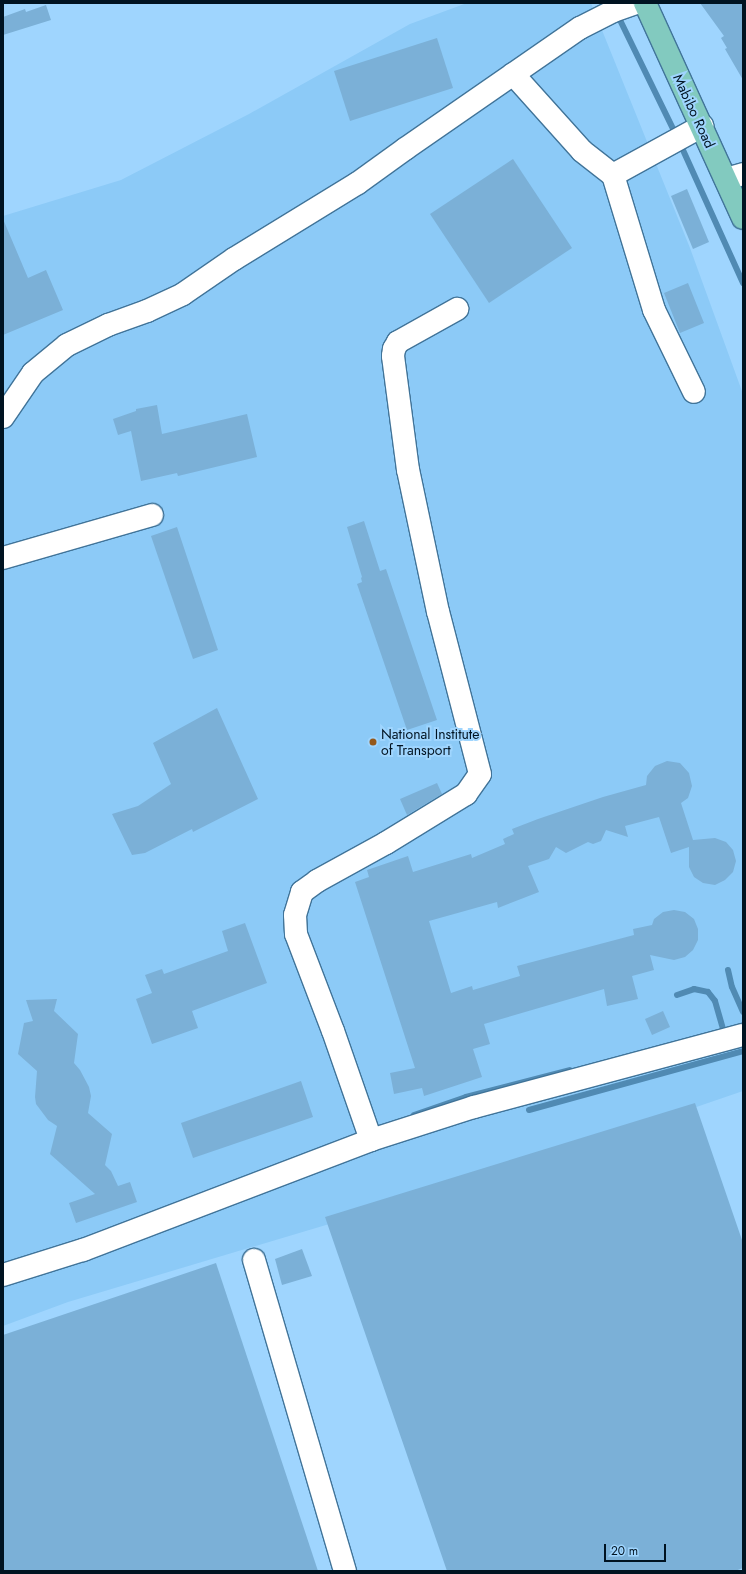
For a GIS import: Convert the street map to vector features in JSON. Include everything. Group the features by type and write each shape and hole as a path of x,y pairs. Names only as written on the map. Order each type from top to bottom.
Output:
{"main road":[{"name":"Mabibo Road","path":"645,3 686,97 702,126 734,176 743,218"}],"street":[{"path":"3,417 32,374 66,345 108,325 147,311 183,294 234,259 358,183 580,28 613,11 636,3"},
{"path":"513,74 582,151 613,175 654,310 694,392"},
{"path":"613,175 702,126"},
{"path":"371,1140 333,1031 296,934 295,915 302,892 317,881 386,843 466,794 480,774 438,612 408,470 393,356 394,349 398,342 457,309"},
{"path":"3,558 152,515"},
{"path":"3,1275 84,1250 371,1140 474,1107 743,1035"},
{"path":"254,1260 345,1571"}],"shaded area":[{"name":"National Institute of Transport","path":"467,3 591,3 690,248 743,394 743,1091 533,1163 68,1302 3,1326 3,216 121,180 249,114 410,24"}],"building":[{"path":"700,3 743,3 743,80 725,49 727,48 721,38 724,36"},
{"path":"46,5 51,20 3,35 3,17 25,9 26,12"},
{"path":"437,38 453,88 350,121 334,71"},
{"path":"513,159 572,248 489,303 430,214"},
{"path":"687,189 709,242 693,249 671,196"},
{"path":"3,219 28,278 46,270 63,310 3,335"},
{"path":"688,283 704,323 680,333 664,293"},
{"path":"157,405 162,434 247,414 257,457 178,476 177,473 141,481 131,431 118,435 113,419 136,411 136,409"},
{"path":"364,521 380,571 386,569 437,720 407,730 357,584 362,582 362,577 347,527"},
{"path":"177,527 218,650 193,659 151,536"},
{"path":"217,708 258,799 193,832 192,829 145,853 132,855 112,814 138,806 171,784 153,743"},
{"path":"667,761 680,763 689,773 692,786 688,798 681,803 693,840 715,838 726,842 733,850 736,861 733,872 725,880 715,885 703,883 694,877 689,867 689,847 671,853 659,817 625,826 628,837 606,830 601,841 593,844 588,842 566,853 556,847 549,859 528,866 539,892 498,908 497,902 429,921 451,993 472,986 473,990 520,976 517,966 634,935 633,929 652,925 654,919 663,912 674,910 685,912 694,919 698,929 698,940 693,950 685,957 674,960 650,955 654,970 632,976 638,999 607,1006 604,989 484,1024 490,1044 473,1049 482,1077 424,1096 422,1088 394,1094 390,1073 415,1068 355,882 369,877 367,870 408,856 413,872 471,854 472,858 505,844 503,839 514,834 512,829 603,797 646,785 647,776 655,766"},
{"path":"437,783 442,794 407,815 400,799"},
{"path":"245,923 267,983 192,1011 198,1028 152,1044 136,999 152,993 145,975 162,969 164,974 228,951 222,931"},
{"path":"57,999 54,1011 78,1034 74,1063 80,1070 89,1087 91,1096 88,1113 112,1134 105,1165 111,1171 118,1186 130,1182 137,1202 76,1223 69,1203 95,1194 50,1154 57,1126 48,1120 36,1104 35,1097 37,1071 18,1054 24,1023 33,1021 26,1000"},
{"path":"663,1011 670,1027 652,1035 645,1019"},
{"path":"301,1081 313,1117 193,1158 181,1123"},
{"path":"695,1103 743,1243 743,1568 735,1571 447,1571 325,1217"},
{"path":"302,1249 312,1276 282,1285 275,1259"},
{"path":"216,1263 318,1571 3,1571 3,1335"}],"waterway":[{"path":"619,18 678,139 743,283"},
{"path":"728,970 732,987 743,1012"},
{"path":"677,995 694,989 708,992 715,1001 724,1032 719,1033"},
{"path":"529,1110 743,1051"},
{"path":"414,1115 466,1097 570,1070"}],"place":[{"name":"National Institute of Transport","path":"373,742"}]}
